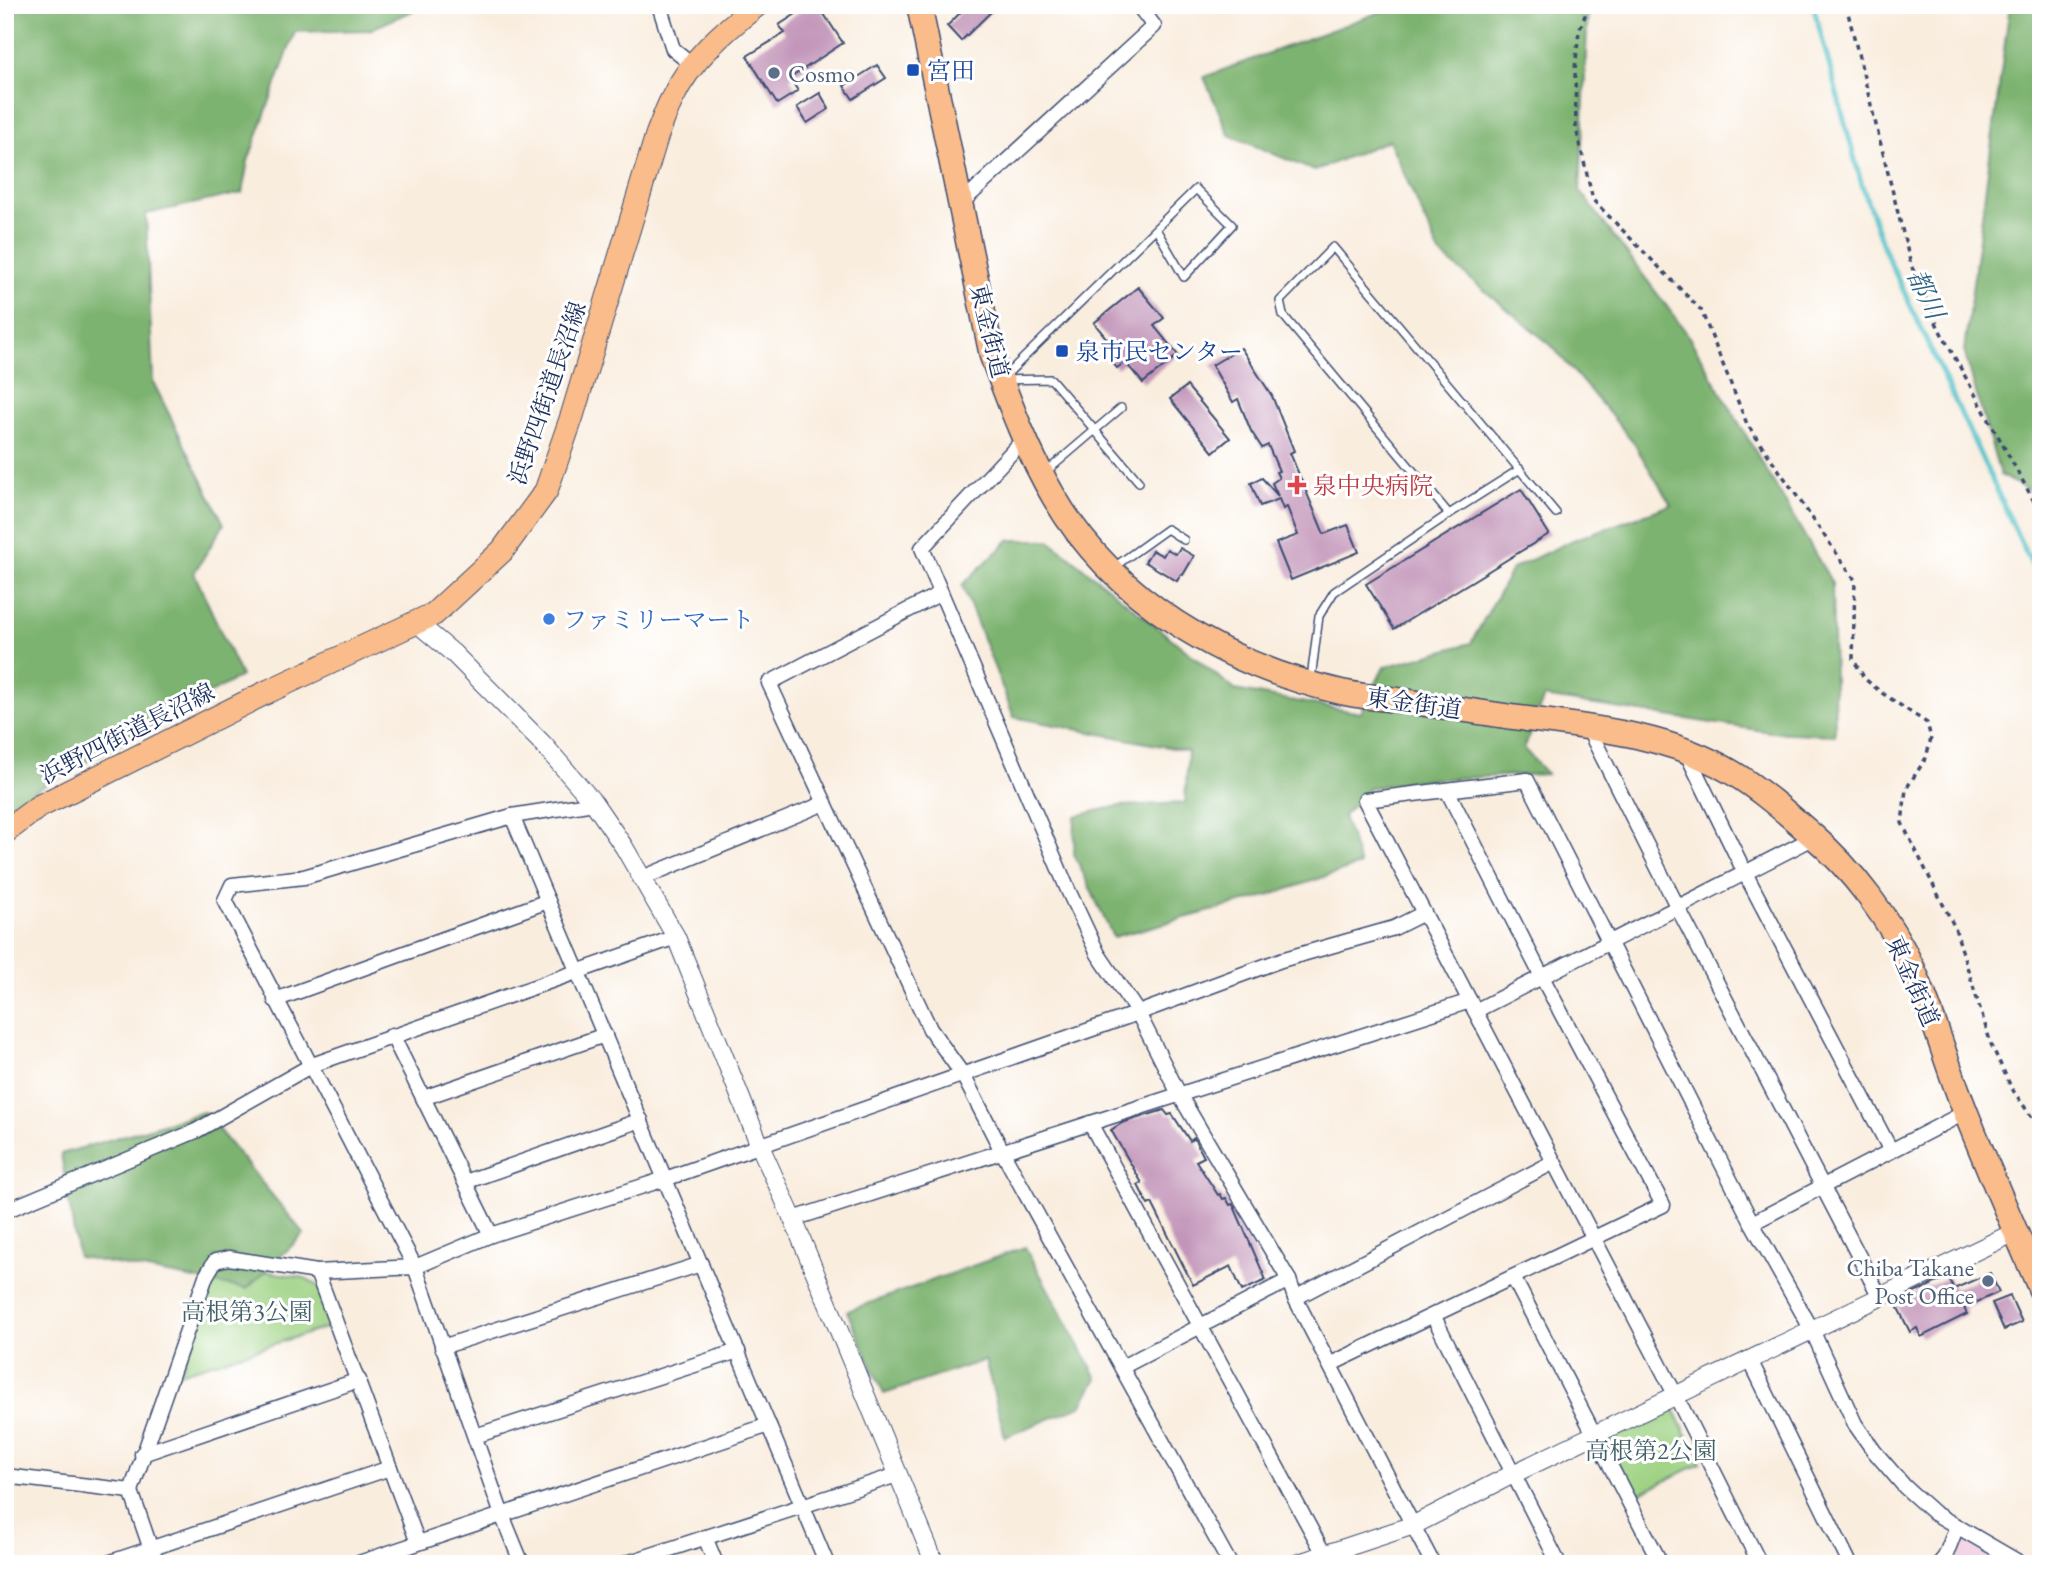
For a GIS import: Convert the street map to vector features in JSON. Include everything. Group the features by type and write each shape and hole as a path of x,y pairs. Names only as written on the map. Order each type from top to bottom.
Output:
{"highway":[{"name":"東金街道","path":"919,5 992,356 1025,438 1055,499 1111,570 1158,610 1210,644 1257,666 1310,684 1340,692 1621,732 1686,751 1734,773 1815,837 1854,879 1891,929 1913,969 1965,1112 2041,1290"}],"main road":[{"name":"浜野四街道長沼線","path":"5,832 38,807 269,691 434,614 502,551 546,491 572,416 657,135 672,97 694,65 733,24 757,5"}],"street":[{"path":"659,5 673,49 694,65"},
{"path":"961,203 1154,26 1138,5"},
{"path":"1025,438 922,548 1098,954 1138,1013 1179,1094 1289,1280 1295,1298 1433,1564"},
{"path":"942,593 769,683 930,1029 963,1074 1002,1151 1230,1564"},
{"path":"416,622 472,672 543,744 594,803 676,937 760,1146 793,1219 935,1564"},
{"path":"1588,727 1678,908 1880,1297"},
{"path":"1686,751 1745,873 1891,1151"},
{"path":"1760,1564 1676,1396 1365,800 1527,780 1752,1223 1812,1330 1855,1424 1905,1487 1934,1513 2022,1564"},
{"path":"1331,1364 1663,1206 1447,790"},
{"path":"522,1564 502,1515 415,1267 225,900 232,885 304,877 512,816 594,803"},
{"path":"642,878 825,803"},
{"path":"512,816 827,1564"},
{"path":"793,1219 1179,1094 1473,1006 1611,942 1815,837"},
{"path":"275,1000 548,901"},
{"path":"156,1564 131,1491 206,1276 215,1261 229,1258 317,1272 415,1267 491,1236 760,1146 1281,960 1394,928 1424,913"},
{"path":"5,1211 196,1131 312,1065 676,937"},
{"path":"392,1035 491,1236"},
{"path":"423,1098 605,1035"},
{"path":"1752,1223 1965,1112"},
{"path":"465,1182 641,1121"},
{"path":"1090,1123 1324,1554"},
{"path":"1295,1298 1554,1162"},
{"path":"1296,1564 1414,1525 1513,1474 2015,1232"},
{"path":"442,1347 701,1264"},
{"path":"317,1272 418,1543"},
{"path":"1513,1277 1661,1564"},
{"path":"1122,1367 1289,1280"},
{"path":"1434,1317 1559,1564"},
{"path":"475,1436 738,1351"},
{"path":"1750,1360 1850,1564"},
{"path":"142,1454 359,1380"},
{"path":"356,1564 769,1425"},
{"path":"106,1564 390,1468"},
{"path":"624,1564 897,1475"},
{"path":"5,1476 131,1491"},
{"path":"1939,1564 1945,1557 1957,1526"},
{"path":"705,1537 716,1564"}],"lane":[{"path":"1001,380 1196,189 1232,225 1184,277 1156,229"},
{"path":"1449,514 1283,315 1280,301 1333,247 1556,513"},
{"path":"1001,380 1051,379 1139,482"},
{"path":"1043,475 1121,408"},
{"path":"1310,684 1319,616 1334,592 1520,469"},
{"path":"1111,570 1167,529 1184,540"}],"path":[{"path":"1589,5 1579,31 1575,69 1576,128 1593,200 1701,310 1746,424 1855,580 1853,659 1865,679 1927,723 1931,738 1926,758 1906,789 1902,823 1955,928 1992,1044 2012,1089 2031,1116 2041,1125"},
{"path":"1846,5 1911,265 1939,328 2041,514"}],"shaded area":[{"path":"1974,1539 2017,1564 1949,1564 1959,1544"}],"green space":[{"path":"5,5 426,5 369,30 295,32 248,161 242,193 146,214 153,382 224,524 194,573 241,676 5,807"},
{"path":"1399,5 1588,5 1580,191 1686,332 1832,583 1835,735 1770,732 1544,697 1524,749 1547,774 1419,780 1369,788 1343,816 1360,865 1267,896 1113,937 1074,854 1075,816 1119,806 1185,803 1188,751 1014,717 962,585 1009,540 1049,540 1235,690 1361,713 1384,667 1471,643 1512,569 1573,540 1671,505 1632,440 1552,346 1440,254 1389,140 1314,171 1229,135 1204,77"},
{"path":"2010,5 2041,5 2041,490 2030,491 2000,475 1964,351"},
{"path":"204,1112 304,1234 247,1289 78,1257 61,1154"},
{"path":"1025,1247 1097,1378 1081,1406 1005,1437 985,1360 884,1394 847,1311"},
{"name":"高根第3公園","path":"227,1265 305,1278 320,1287 332,1326 180,1373 215,1280"},
{"name":"高根第2公園","path":"1671,1403 1701,1463 1633,1497 1602,1436"}],"building":[{"path":"810,5 818,5 843,43 790,78 798,91 777,104 747,56 785,33 779,25"},
{"path":"968,5 998,5 961,41 947,26"},
{"path":"877,65 886,78 853,99 844,86"},
{"path":"820,93 829,109 807,123 797,107"},
{"path":"1138,287 1164,318 1154,326 1178,355 1143,383 1125,362 1117,368 1108,357 1116,350 1094,323"},
{"path":"1241,348 1272,396 1294,451 1290,453 1324,534 1348,525 1359,552 1291,580 1276,543 1298,535 1287,507 1283,509 1279,499 1260,506 1251,483 1262,478 1278,496 1272,483 1279,478 1276,472 1279,471 1268,445 1262,448 1251,431 1238,399 1233,402 1212,365"},
{"path":"1187,386 1230,438 1213,452 1170,399"},
{"path":"1521,489 1549,534 1394,629 1366,584"},
{"path":"1180,548 1194,556 1177,581 1145,562 1152,550 1163,556 1167,549 1176,554"},
{"path":"1164,1110 1168,1115 1172,1114 1190,1141 1194,1138 1204,1157 1196,1161 1218,1195 1226,1198 1230,1205 1233,1204 1266,1280 1242,1291 1231,1266 1193,1285 1152,1203 1148,1205 1138,1185 1142,1183 1111,1130 1122,1123"},
{"path":"1990,1273 1999,1292 1964,1308 1967,1314 1921,1337 1917,1328 1910,1332 1895,1302 1948,1277 1954,1289"},
{"path":"2010,1296 2022,1322 2004,1330 1992,1303"}],"waterway":[{"name":"都川","path":"1813,5 1861,182 1884,249 2041,585"}],"place":[{"name":"宮田","path":"913,70"},
{"name":"Cosmo","path":"774,73"},
{"name":"泉市民センター","path":"1062,351"},
{"name":"泉中央病院","path":"1297,485"},
{"name":"ファミリーマート","path":"549,619"},
{"name":"Chiba Takane Post Office","path":"1988,1281"}]}
